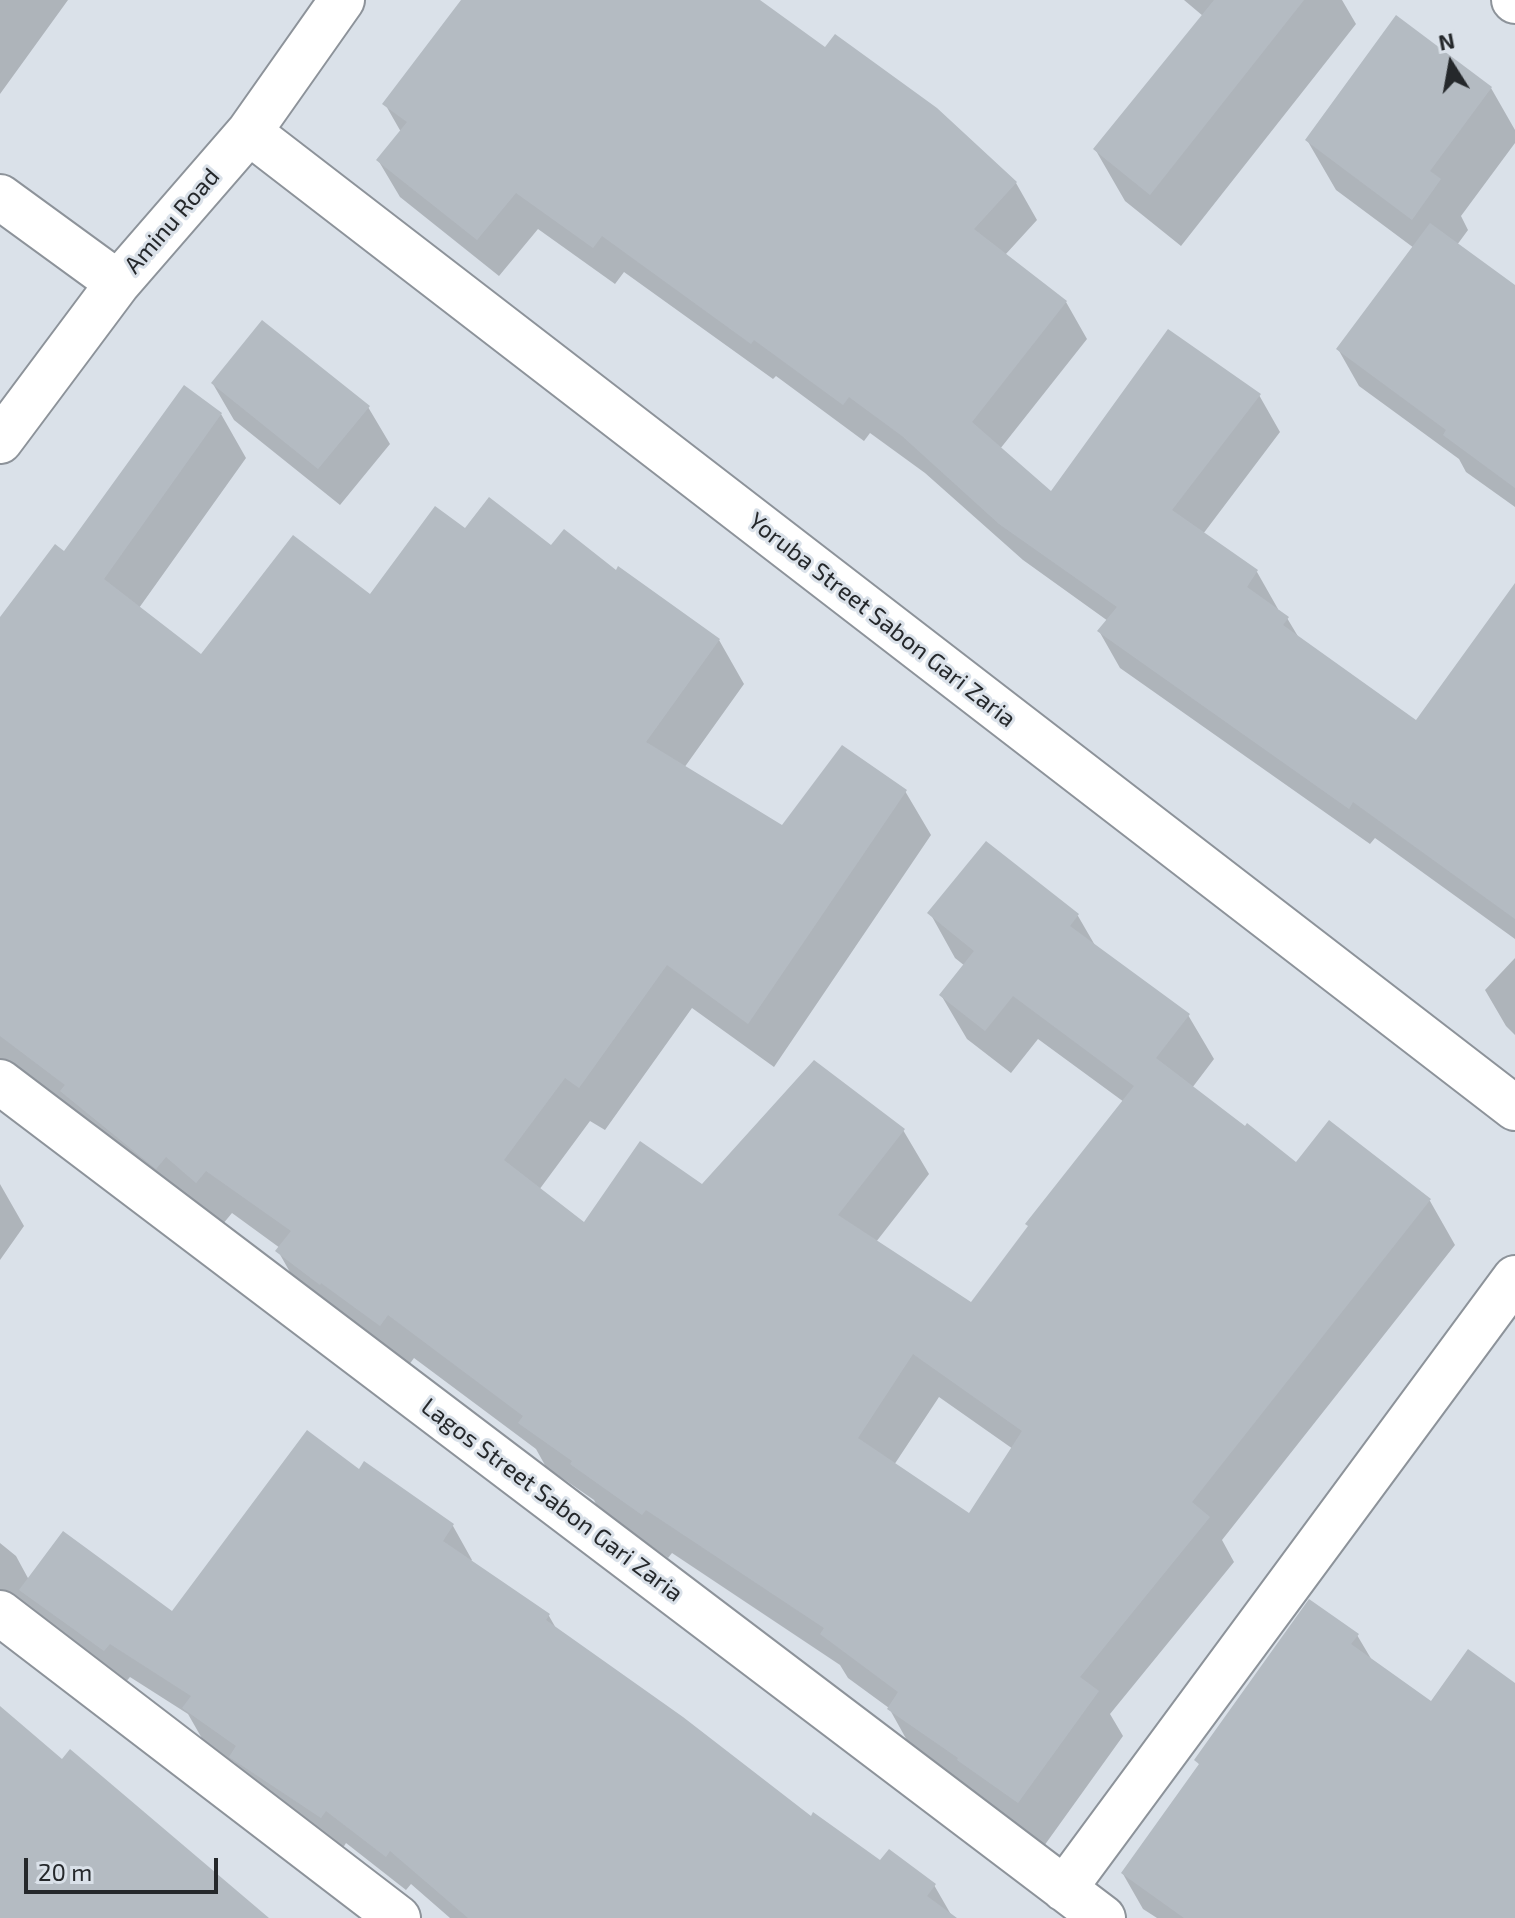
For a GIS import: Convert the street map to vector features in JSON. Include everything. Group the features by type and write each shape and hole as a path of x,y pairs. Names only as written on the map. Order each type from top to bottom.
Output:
{"street":[{"name":"Aminu Road","path":"0,441 118,283 249,132 342,0"},
{"name":"Yoruba Street Sabon Gari Zaria","path":"249,132 1515,1108"},
{"path":"0,197 118,283"},
{"name":"Lagos Street Sabon Gari Zaria","path":"0,1082 1103,1918"},
{"path":"1064,1889 1515,1278"},
{"path":"0,1613 398,1918"}],"building":[{"path":"461,0 760,0 825,47 835,34 937,108 1017,182 974,229 1067,301 972,422 1051,491 1168,329 1261,394 1172,510 1258,570 1247,587 1289,617 1283,625 1416,720 1515,583 1515,919 1353,802 1349,809 1097,631 1117,607 999,524 902,436 849,397 843,405 754,340 751,344 602,236 593,248 516,193 477,240 376,160 407,122 382,104"},
{"path":"1214,0 1304,0 1150,195 1093,149"},
{"path":"1396,15 1492,87 1430,171 1441,179 1412,220 1305,140"},
{"path":"1430,223 1515,285 1515,488 1443,435 1446,430 1336,349"},
{"path":"262,320 370,406 318,469 211,383"},
{"path":"184,385 222,413 104,579 201,654 293,535 370,594 435,506 465,528 489,497 551,545 564,529 616,570 618,566 720,639 646,742 782,825 842,745 907,790 748,1024 667,965 579,1088 565,1078 504,1160 584,1222 640,1141 702,1184 814,1060 905,1129 838,1215 971,1302 1028,1226 1025,1224 1134,1086 1013,996 985,1031 939,995 974,951 927,913 986,841 1079,914 1070,926 1190,1014 1156,1058 1296,1162 1329,1120 1431,1199 1192,1502 1210,1517 1080,1677 1099,1691 1018,1803 887,1709 898,1692 820,1634 824,1628 646,1510 642,1515 570,1464 572,1461 518,1423 523,1416 388,1315 380,1326 320,1285 275,1251 291,1231 206,1171 196,1183 166,1157 156,1169 60,1091 65,1085 0,1036 0,617 55,544 64,551","holes":["913,1354 1022,1431 969,1513 858,1438"]},
{"path":"307,1430 359,1469 364,1461 454,1524 443,1541 550,1614 546,1620 683,1717 811,1816 813,1812 880,1860 889,1849 936,1884 927,1896 957,1918 468,1918 390,1851 386,1857 326,1811 321,1818 229,1757 236,1746 182,1708 191,1696 110,1644 104,1651 19,1590 63,1531 172,1611"},
{"path":"1309,1599 1359,1634 1351,1644 1431,1701 1468,1649 1515,1683 1515,1918 1184,1918 1121,1873 1199,1764 1194,1760"},
{"path":"0,1706 62,1759 70,1749 269,1918 0,1918"}]}
